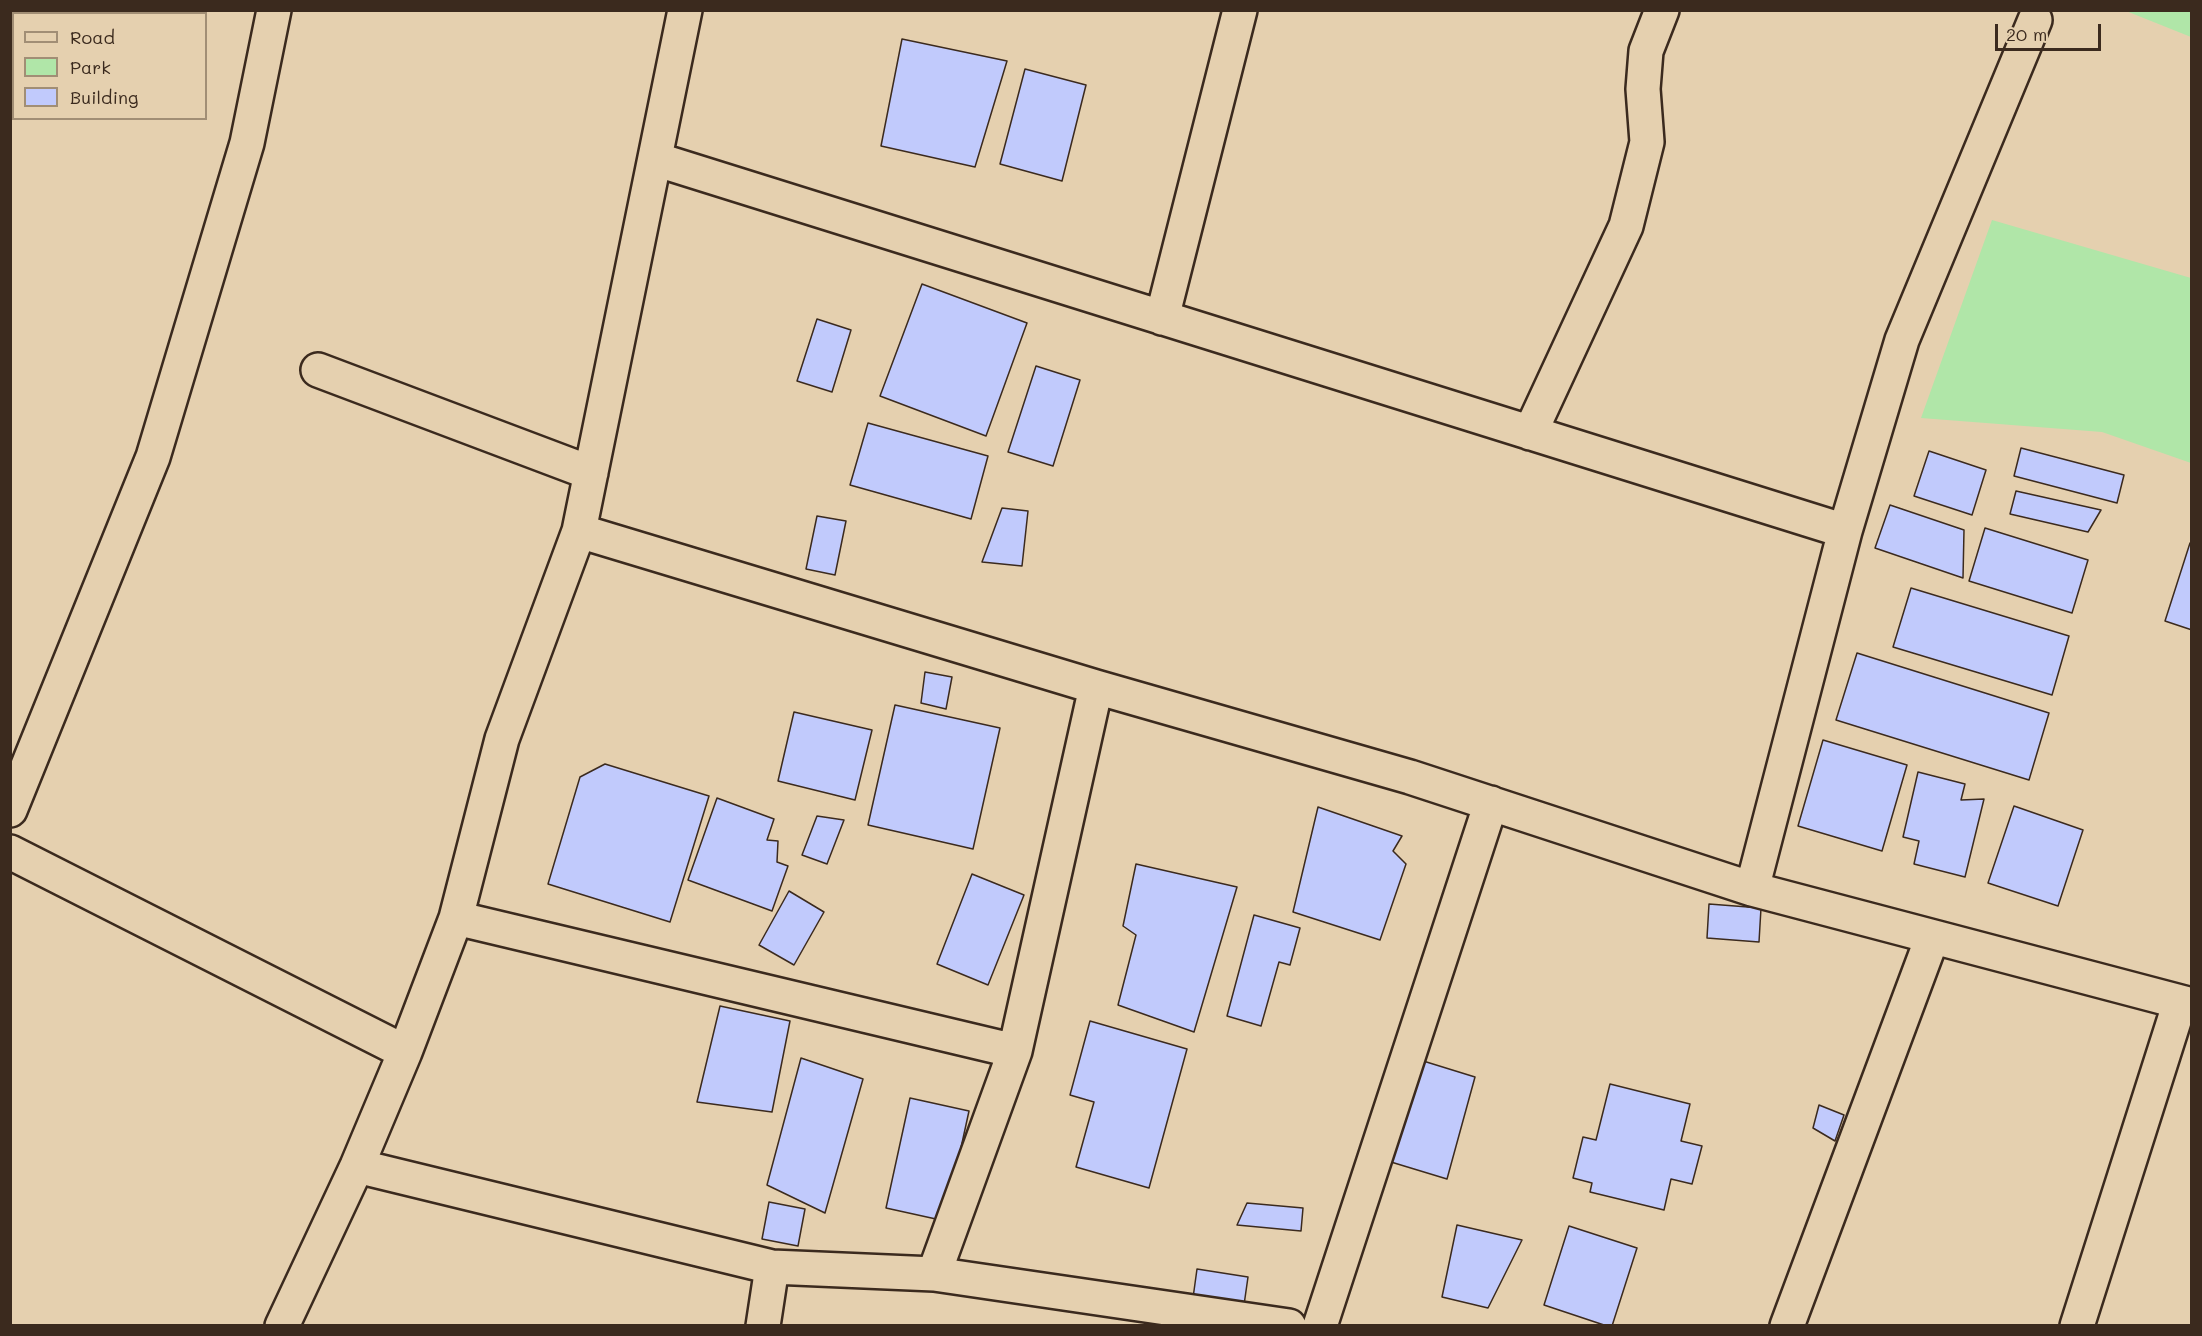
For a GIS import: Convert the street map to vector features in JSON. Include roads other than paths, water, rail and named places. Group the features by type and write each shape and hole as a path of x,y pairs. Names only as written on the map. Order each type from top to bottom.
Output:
{"street":[{"path":"10,810 153,457 247,143 274,10"},
{"path":"282,1326 357,1166 405,1052 456,918 502,739 579,531 686,10"},
{"path":"1162,318 1240,10"},
{"path":"1530,433 1626,226 1647,142 1643,89 1646,51 1662,10"},
{"path":"1752,889 1845,531 1902,340 2035,20"},
{"path":"655,159 1845,531"},
{"path":"318,370 591,473"},
{"path":"579,531 1096,687 1410,777 1752,889 2186,1003 2077,1326"},
{"path":"934,1274 1015,1051 1096,687"},
{"path":"1320,1326 1491,803"},
{"path":"10,852 405,1052"},
{"path":"456,918 1015,1051"},
{"path":"1787,1326 1932,938"},
{"path":"357,1166 772,1267 934,1274 1289,1326"},
{"path":"763,1326 772,1267"}]}
